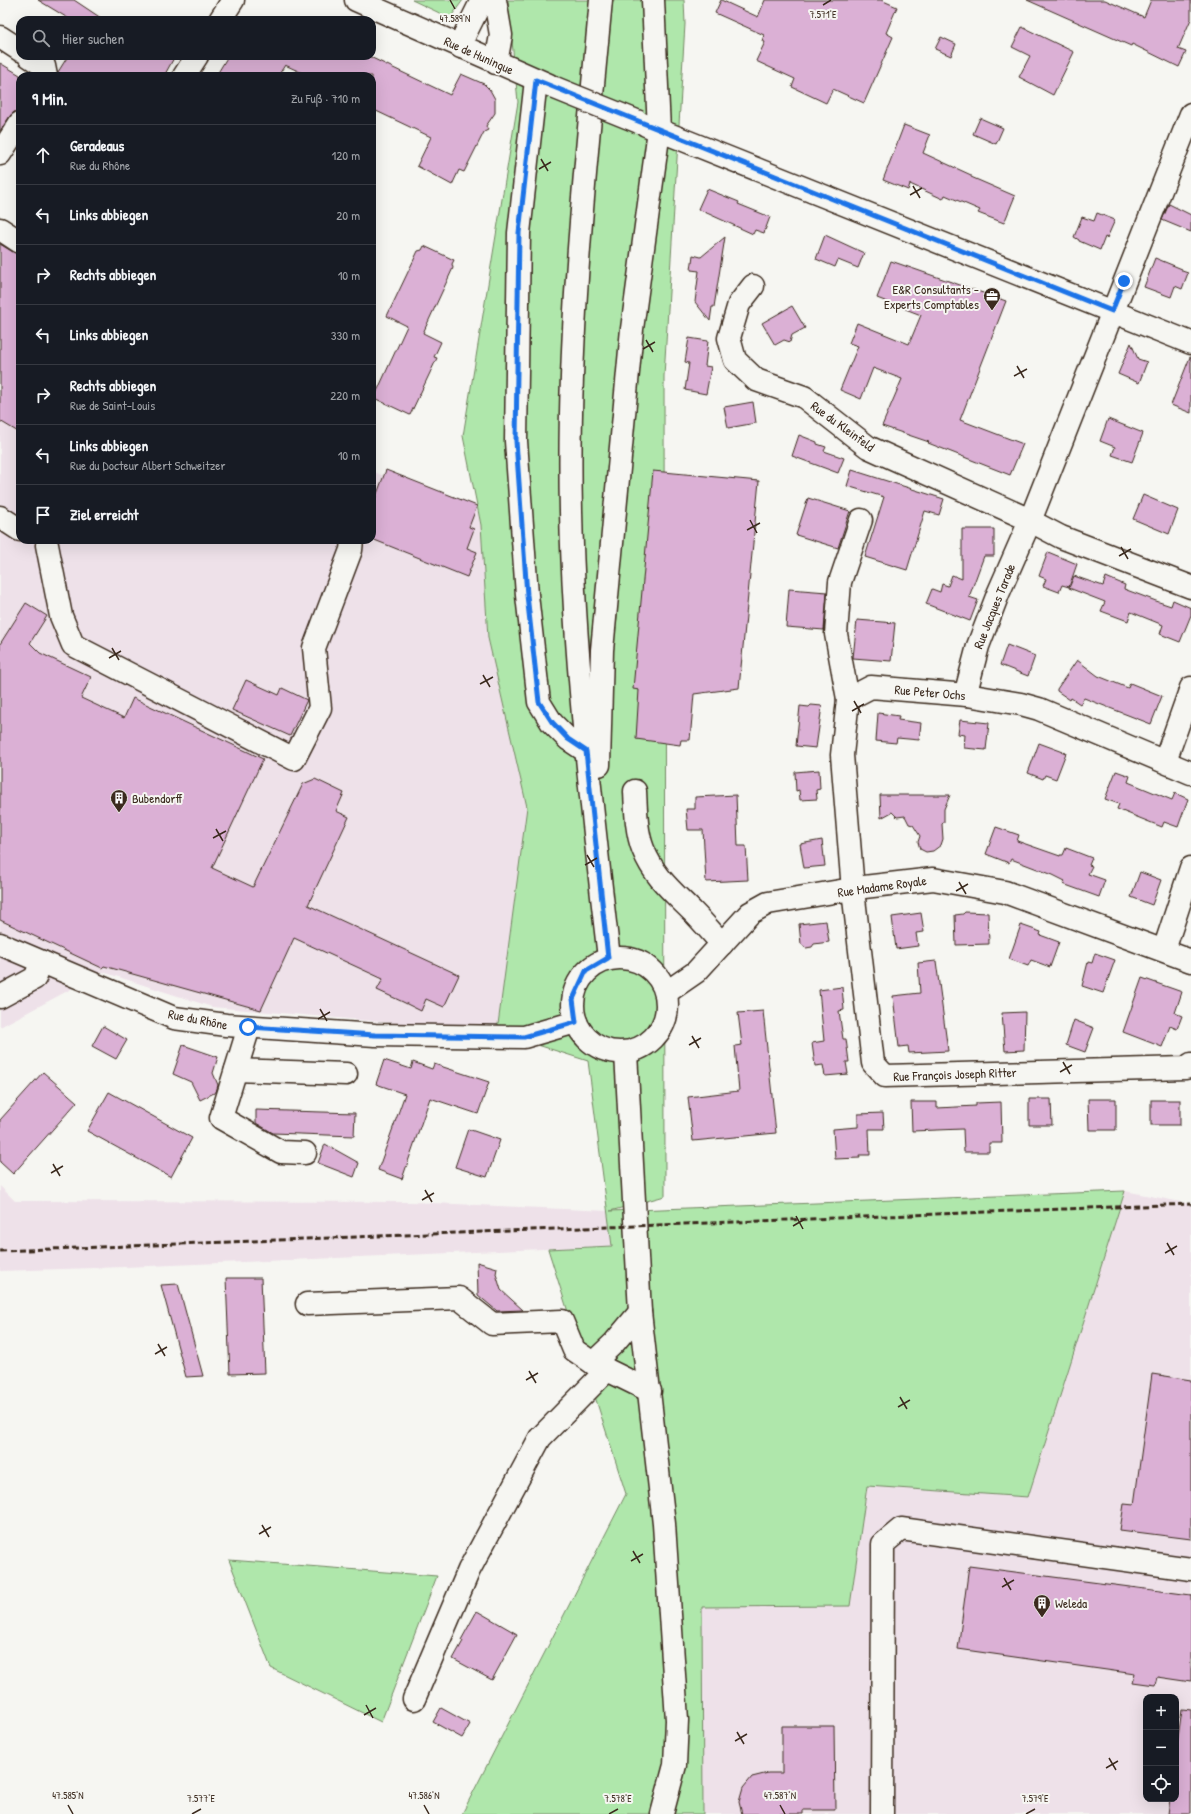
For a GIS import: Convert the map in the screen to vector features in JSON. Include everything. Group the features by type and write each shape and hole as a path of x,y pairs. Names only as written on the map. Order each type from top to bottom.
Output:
{"main road":[{"path":"223,16 233,0"},
{"name":"Rue de Huningue","path":"356,0 546,84 1191,343"},
{"path":"461,47 465,34 482,0"},
{"path":"494,0 501,35 496,62"},
{"path":"600,0 573,343 571,510 578,652 586,751 608,958"},
{"path":"590,786 600,764 602,650 632,329 649,126 653,0"},
{"path":"0,37 16,47"},
{"path":"35,60 44,66 45,72"},
{"path":"187,72 194,60"},
{"path":"546,84 519,233 516,441 527,588 539,702 552,722 568,739 586,751"},
{"path":"1030,521 1058,425 1112,311 1191,114"},
{"path":"0,154 16,129"},
{"path":"0,229 16,239"},
{"name":"Rue du Kleinfeld","path":"753,286 739,304 729,338 735,360 756,380 804,397 868,446 1030,521 1061,537 1191,587"},
{"path":"853,890 842,755 848,699 836,634 840,582 861,520"},
{"name":"Rue Jacques Tarade","path":"967,695 967,688 978,646 998,594 1030,521"},
{"path":"49,544 61,616 73,646 294,759 320,708 314,648 351,550 352,544"},
{"name":"Rue Peter Ochs","path":"848,699 871,687 967,695 1021,704 1039,709 1191,773"},
{"path":"1165,761 1191,688"},
{"path":"635,791 638,825 643,849 656,873 672,893 692,911 722,944"},
{"path":"1164,950 1191,868"},
{"name":"Rue Madame Royale","path":"667,992 696,972 750,913 768,903 933,879 1005,892 1191,961"},
{"name":"Rue François Joseph Ritter","path":"853,890 873,1063 885,1076 1186,1068 1191,1064"},
{"name":"Rue du Rhône","path":"0,944 174,1018 248,1027 375,1035 524,1037 576,1022"},
{"path":"608,958 636,960 658,975 667,992 665,1022 652,1041 626,1052 606,1050 586,1038 576,1022 573,999 586,971 608,958"},
{"path":"0,997 35,978 42,962"},
{"path":"248,1027 221,1118 281,1152 305,1154"},
{"path":"626,1052 640,1312 664,1524 677,1720 675,1765 662,1814"},
{"path":"236,1070 346,1074"},
{"path":"308,1304 459,1298 492,1324 562,1321 574,1350 600,1366 650,1391"},
{"path":"414,1699 469,1570 540,1438 600,1366 614,1342 640,1312"},
{"path":"882,1814 883,1544 901,1529 1191,1569"}],"shaded area":[{"path":"0,238 16,246 16,544 376,544 376,473 384,476 386,470 477,506 481,525 488,638 527,807 497,1032 212,1007 103,972 0,1027"},
{"path":"0,1186 15,1201 411,1202 608,1211 612,1246 0,1271"},
{"path":"1125,1191 1191,1204 1191,1814 703,1814 702,1607 850,1606 867,1486 1028,1497"}],"green space":[{"path":"412,0 463,0 450,18"},
{"path":"508,0 684,0 685,24 664,376 665,1196 610,1211 1125,1191 1028,1497 867,1486 850,1606 702,1607 703,1814 462,1814 626,1494 548,1249 612,1246 588,1061 497,1032 527,807 488,638 481,525 463,436 518,102"},
{"path":"229,1560 437,1576 381,1722 271,1668"}],"building":[{"path":"38,0 74,0 98,16 64,16"},
{"path":"721,0 758,17 765,0 881,0 897,7 886,33 893,37 864,103 833,89 826,103 792,87 795,79 756,61 765,42 762,41 764,35 715,13"},
{"path":"1027,0 1105,0 1144,17 1151,0 1191,0 1191,19 1178,49 1186,52 1179,67 1132,44 1131,46"},
{"path":"1022,27 1074,52 1053,95 1019,77 1030,56 1012,47"},
{"path":"941,37 956,44 951,56 935,49"},
{"path":"66,60 173,60 166,72 58,72"},
{"path":"226,60 376,60 450,95 461,74 484,84 490,90 495,99 495,113 486,126 488,130 484,132 464,172 459,170 452,185 417,166 431,137 376,111 376,72 300,72 285,65 281,72 218,72"},
{"path":"0,63 16,73 16,112 10,116 0,131"},
{"path":"980,118 1003,128 996,144 973,134"},
{"path":"904,125 930,135 923,153 971,175 971,177 1015,196 1004,223 978,213 980,210 945,195 943,199 910,184 908,190 883,180"},
{"path":"707,189 770,217 764,233 755,230 753,234 698,209"},
{"path":"1169,204 1191,215 1191,232 1162,220"},
{"path":"1097,213 1115,220 1107,238 1105,237 1100,250 1079,241 1074,237 1082,217 1094,221"},
{"path":"825,235 864,253 858,268 838,260 835,267 816,259"},
{"path":"725,237 714,307 712,307 710,321 695,302 699,271 691,270 693,255 701,257"},
{"path":"0,244 16,253 16,431 0,421"},
{"path":"424,246 454,260 452,264 453,268 423,333 441,342 434,357 437,358 410,415 376,399 376,394 407,326 387,316 418,251 422,250"},
{"path":"1155,258 1188,273 1182,289 1175,286 1171,297 1144,287"},
{"path":"891,261 1006,301 960,420 1023,444 1010,475 928,443 929,442 882,426 902,379 873,368 861,399 840,390 858,346 849,343 857,323 909,344 921,315 877,298"},
{"path":"792,306 805,328 792,335 790,342 784,340 775,345 762,323"},
{"path":"689,338 708,341 705,366 711,367 706,394 685,390 689,363 685,362"},
{"path":"1131,343 1138,359 1147,362 1139,383 1118,374"},
{"path":"1191,357 1191,413 1171,405"},
{"path":"753,402 756,423 728,428 724,407"},
{"path":"1108,419 1143,433 1132,462 1112,455 1115,447 1100,441"},
{"path":"799,435 826,447 824,451 844,458 838,473 792,456"},
{"path":"386,470 477,506 469,527 474,529 467,548 477,552 467,577 376,541 376,496"},
{"path":"852,470 944,499 939,515 925,511 907,570 865,557 884,497 847,486"},
{"path":"653,471 759,481 739,688 694,694 690,740 681,740 680,745 636,739 639,690 633,689"},
{"path":"1143,495 1178,510 1169,534 1133,519"},
{"path":"808,498 850,511 838,548 796,535"},
{"path":"962,529 994,529 994,556 984,556 969,597 978,600 970,621 926,604 932,589 940,592 942,584 948,586 952,575 962,579"},
{"path":"1048,552 1077,564 1069,587 1062,585 1059,592 1043,586 1046,579 1039,576"},
{"path":"1074,576 1103,586 1106,577 1125,585 1124,589 1156,601 1171,606 1173,600 1191,608 1191,615 1180,642 1160,634 1163,625 1131,612 1128,621 1101,611 1105,602 1069,588"},
{"path":"789,589 827,592 824,630 786,627"},
{"name":"Bubendorff","path":"26,603 47,616 30,643 40,653 91,677 81,698 124,718 133,698 263,759 212,868 253,887 303,784 315,779 344,793 336,811 349,817 308,905 459,975 444,1007 426,999 421,1011 377,990 383,979 294,938 261,1010 104,966 102,968 0,920 0,644"},
{"path":"857,620 895,623 891,661 853,658"},
{"path":"1007,645 1035,656 1028,676 1000,665"},
{"path":"1077,660 1098,676 1128,688 1130,683 1162,696 1151,724 1084,698 1080,704 1071,698 1070,700 1057,691"},
{"path":"246,680 279,695 282,688 307,700 290,736 232,710"},
{"path":"811,705 822,706 816,748 796,746 800,706 809,707"},
{"path":"878,713 899,716 898,720 921,723 919,740 897,738 896,743 876,741"},
{"path":"960,720 989,723 986,750 964,748 965,735 958,734"},
{"path":"1039,743 1066,753 1056,779 1045,775 1043,779 1028,773"},
{"path":"819,770 820,789 816,790 817,799 800,800 799,790 796,791 795,772"},
{"path":"1116,771 1130,776 1128,782 1172,800 1175,793 1188,799 1178,827 1164,822 1162,827 1117,809 1119,804 1105,799"},
{"path":"736,795 738,846 746,846 748,880 706,882 703,830 688,830 686,809 695,809 695,797"},
{"path":"880,795 950,795 944,809 944,822 942,824 943,839 941,845 933,851 926,852 920,849 918,842 920,836 913,825 909,824 905,816 897,817 892,812 881,818"},
{"path":"996,827 1019,835 1017,841 1060,856 1063,855 1066,848 1092,858 1089,865 1092,866 1088,874 1105,880 1099,897 1063,884 1065,881 1053,875 1011,859 1009,863 986,854"},
{"path":"822,840 825,866 804,868 800,844"},
{"path":"1140,872 1161,880 1152,905 1131,897"},
{"path":"965,912 988,913 989,944 956,945 955,915 963,914"},
{"path":"921,913 924,932 916,933 918,946 896,949 892,917"},
{"path":"826,921 829,942 814,944 812,947 806,948 801,944 799,924"},
{"path":"1021,925 1041,932 1040,935 1059,942 1050,967 1031,960 1028,966 1009,959"},
{"path":"1095,953 1115,960 1103,993 1082,986 1088,962 1092,963"},
{"path":"936,961 948,1051 909,1053 908,1046 899,1047 893,996 920,993 918,963"},
{"path":"1142,978 1182,992 1175,1013 1182,1016 1177,1029 1170,1026 1162,1047 1123,1032"},
{"path":"842,987 844,1010 839,1011 843,1039 846,1039 849,1062 846,1062 848,1074 825,1076 823,1065 815,1066 812,1043 824,1041 819,990"},
{"path":"763,1011 776,1133 693,1141 688,1097 739,1091 735,1046 742,1045 738,1013"},
{"path":"1025,1012 1024,1050 1005,1051 1002,1013"},
{"path":"1074,1020 1094,1028 1085,1052 1066,1045"},
{"path":"103,1026 127,1040 116,1059 92,1046"},
{"path":"183,1045 218,1057 213,1073 218,1085 216,1092 200,1100 191,1082 173,1074"},
{"path":"384,1060 411,1069 413,1062 432,1069 434,1064 489,1082 478,1114 430,1098 402,1179 378,1170 405,1094 376,1084"},
{"path":"43,1072 77,1102 13,1174 0,1162 0,1120"},
{"path":"109,1092 192,1138 171,1177 87,1131"},
{"path":"1029,1099 1051,1099 1052,1125 1029,1125"},
{"path":"1088,1099 1116,1099 1116,1130 1089,1130"},
{"path":"1151,1100 1180,1100 1180,1125 1151,1125"},
{"path":"911,1102 937,1102 937,1108 976,1106 976,1103 1001,1102 1002,1143 989,1143 989,1152 964,1152 963,1129 912,1131"},
{"path":"256,1110 355,1113 354,1136 273,1133 256,1123"},
{"path":"883,1113 884,1129 869,1129 870,1155 859,1155 860,1158 835,1159 833,1129 858,1127 858,1114"},
{"path":"468,1129 500,1140 487,1177 455,1167"},
{"path":"325,1144 359,1163 354,1177 318,1163"},
{"path":"477,1262 497,1268 496,1274 501,1290 523,1310 497,1311 478,1295"},
{"path":"226,1278 261,1278 265,1373 230,1374"},
{"path":"178,1284 203,1376 186,1377 161,1285"},
{"path":"1152,1374 1191,1380 1191,1539 1120,1530 1124,1504 1134,1505"},
{"name":"Weleda","path":"969,1566 1191,1595 1191,1682 1157,1677 1155,1685 1133,1682 1135,1674 958,1649"},
{"path":"477,1611 517,1634 492,1680 453,1659 463,1641 461,1640"},
{"path":"441,1708 470,1724 462,1738 433,1722"},
{"path":"1182,1709 1191,1710 1191,1814 1168,1814 1170,1802 1179,1802 1179,1730"},
{"path":"782,1726 834,1726 835,1810 803,1810 803,1814 742,1814 739,1802 743,1788 752,1777 768,1773 782,1773"}],"railway":[{"path":"0,1251 1191,1204"}],"place":[{"name":"E&R Consultants - Experts Comptables","path":"992,311"},
{"name":"Bubendorff","path":"119,813"},
{"name":"Weleda","path":"1042,1618"}],"route":[{"path":"248,1027 375,1035 524,1037 576,1022 573,999 586,971 608,958 586,751 568,739 552,722 539,702 527,595 516,441 519,233 536,80 1112,311 1124,281"}]}
